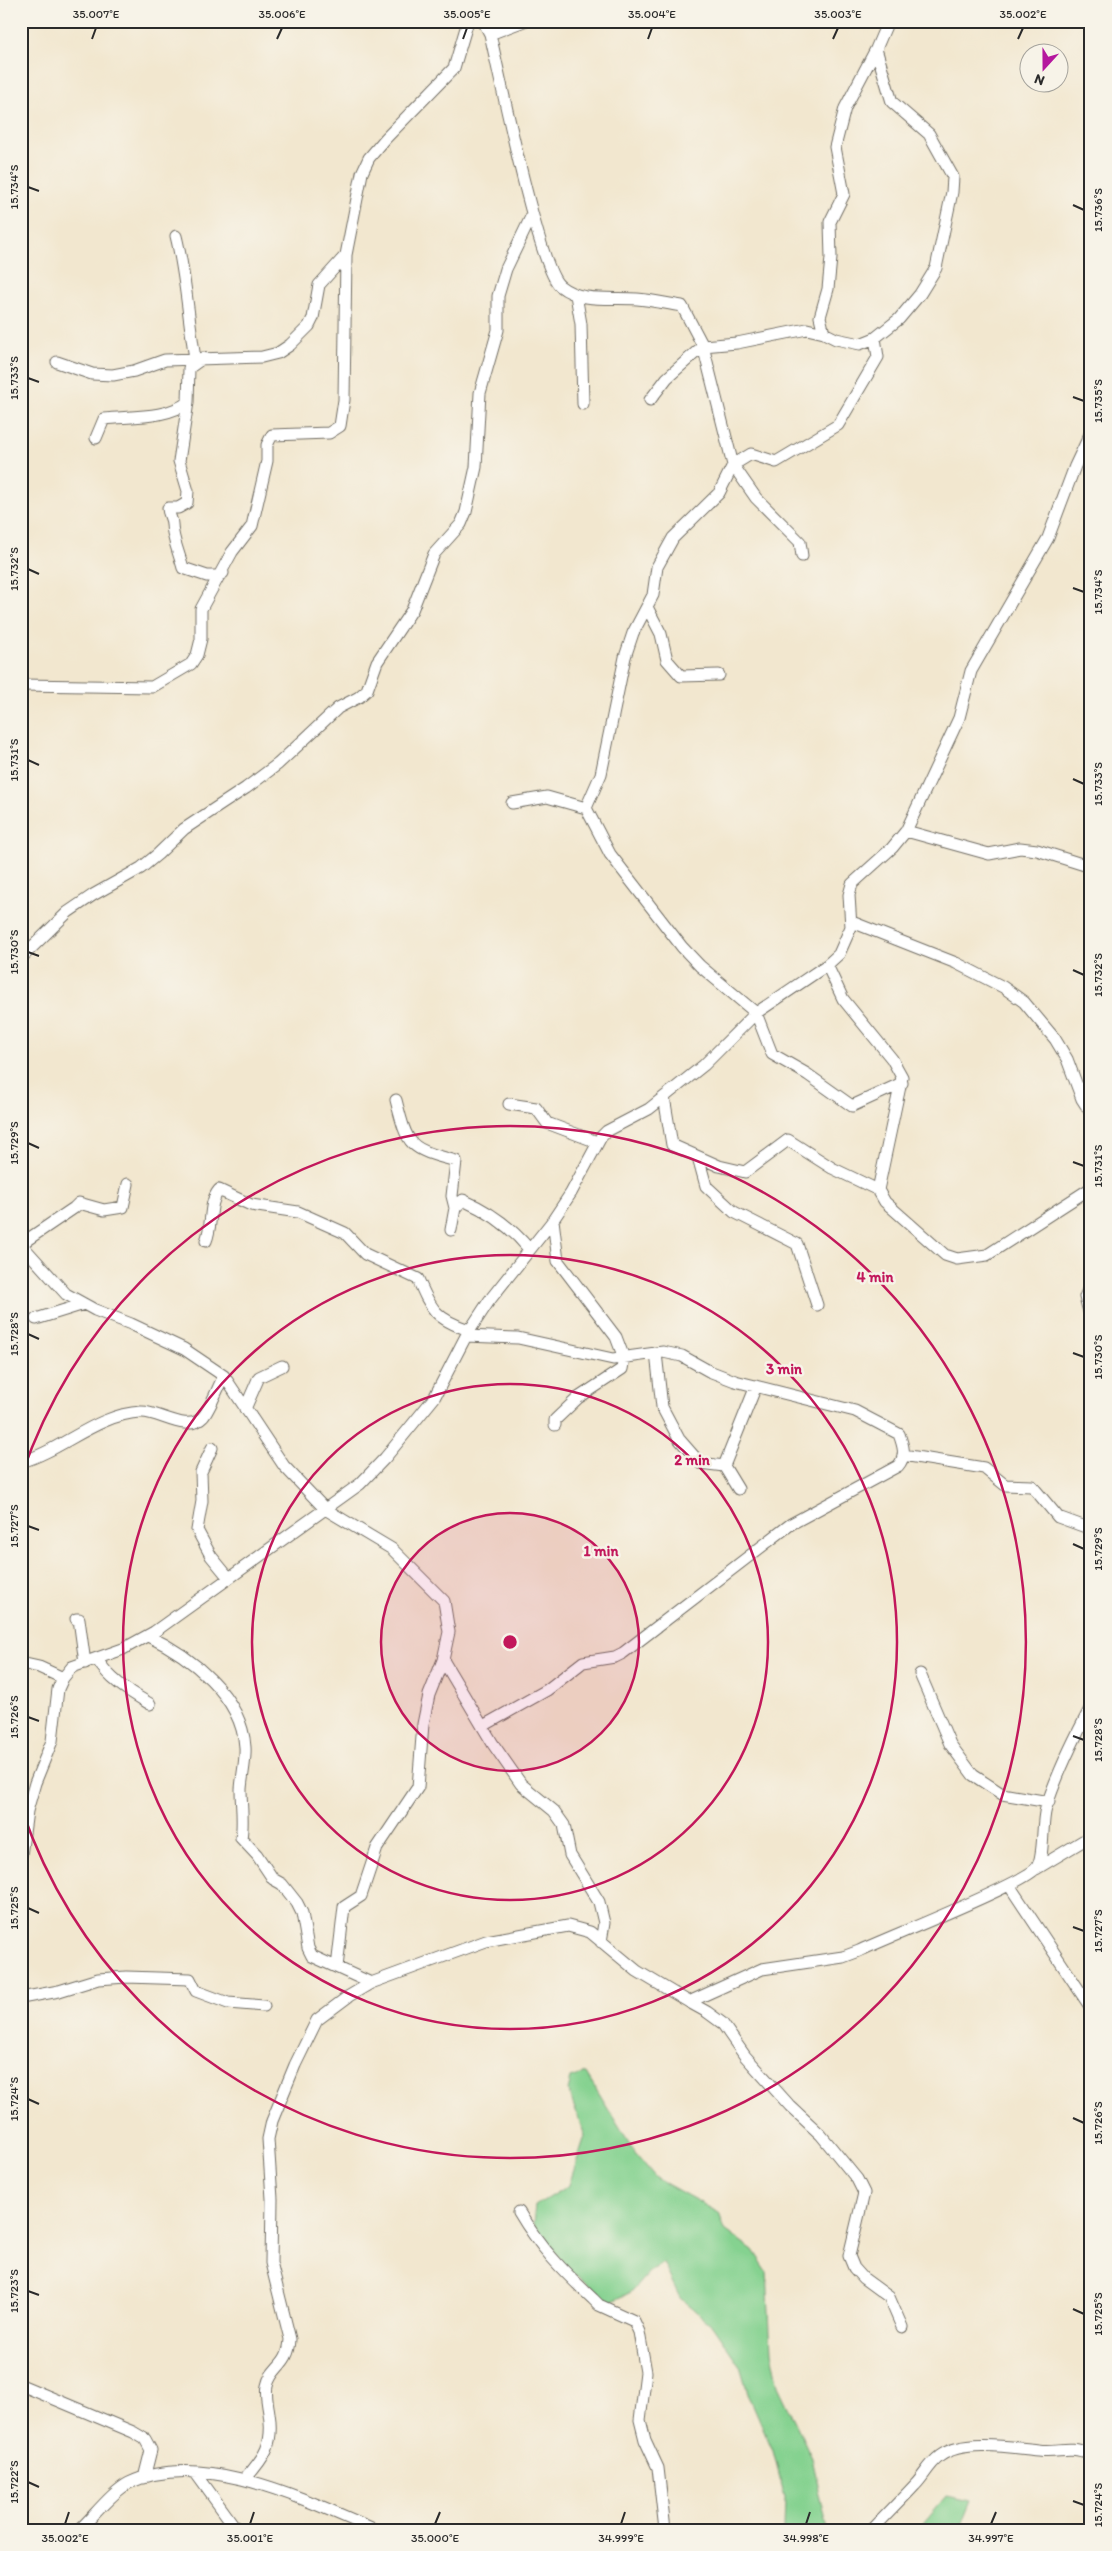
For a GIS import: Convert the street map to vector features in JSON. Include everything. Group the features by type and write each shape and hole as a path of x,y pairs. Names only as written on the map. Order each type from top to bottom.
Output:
{"street":[{"path":"21,685 152,687 191,664 197,656 201,640 201,609 223,572 232,552 252,526 267,461 267,445 272,435 328,433 340,426 344,400 346,255 357,189 370,158 454,68 468,21"},
{"path":"483,21 490,34 532,215 551,275 559,286 576,295 604,299 637,299 682,306 703,346 733,465 756,498 800,542 802,556"},
{"path":"490,34 524,21"},
{"path":"824,333 820,317 828,289 830,222 844,194 835,147 845,108 876,49 888,21"},
{"path":"650,400 667,378 703,346 737,343 807,329 854,344 876,338 899,319 936,268 952,192 953,177 928,134 892,102 876,49"},
{"path":"21,958 68,912 93,895 141,868 184,829 246,788 278,764 338,708 359,697 367,690 377,662 412,610 434,554 461,524 466,512 476,467 480,393 498,330 498,296 506,269 532,215"},
{"path":"176,236 183,264 189,325 200,358"},
{"path":"57,362 92,374 113,375 134,371 165,360 262,357 278,353 290,345 313,318 319,285 346,255"},
{"path":"576,295 581,324 583,404"},
{"path":"586,808 602,774 625,657 633,633 653,595 657,567 673,538 719,493 733,465 752,454 776,462 838,425 878,357 876,338"},
{"path":"200,358 189,368 188,402 179,461 188,491 186,503 178,508 168,508 168,514 172,523 170,530 183,568 207,576 218,576 223,572"},
{"path":"96,438 104,419 169,412 179,409 188,402"},
{"path":"21,1855 27,1811 35,1782 52,1741 58,1688 72,1667 123,1649 148,1636 360,1484 385,1458 434,1398 468,1333 489,1300 553,1220 571,1193 597,1142 607,1131 649,1109 704,1065 756,1013 827,965 845,943 852,922 849,895 852,884 892,848 906,831 959,718 971,671 1048,538 1078,458 1091,432"},
{"path":"207,576 211,581 212,590"},
{"path":"647,607 661,634 667,660 682,676 718,676"},
{"path":"512,803 547,797 586,808 610,854 682,947 700,966 756,1013 772,1054 807,1074 852,1106 902,1083"},
{"path":"906,831 988,854 1020,848 1037,850 1091,867"},
{"path":"852,922 956,963 1003,987 1024,1002 1055,1039 1067,1059 1082,1099 1091,1113"},
{"path":"827,965 842,999 892,1059 902,1077 878,1190"},
{"path":"664,1097 672,1145 719,1166 745,1172 788,1140 832,1168 878,1190 885,1202 945,1255 957,1259 987,1255 1091,1188"},
{"path":"396,1100 402,1125 411,1144 427,1153 456,1161 452,1196 455,1208 451,1230"},
{"path":"509,1104 536,1108 547,1123 597,1142"},
{"path":"698,1157 706,1186 734,1212 797,1244 817,1305"},
{"path":"128,1184 123,1207 104,1210 79,1203 21,1244 66,1294 184,1349 224,1376 284,1466 324,1509 392,1549 444,1601 449,1632 443,1660 429,1695 423,1724 418,1787 377,1848 361,1896 344,1907 337,1967"},
{"path":"206,1241 210,1231 213,1197 219,1190 251,1204 298,1212 346,1233 365,1254 418,1279 430,1308 437,1316 468,1333 518,1338 600,1358 624,1358 656,1353 682,1356 709,1371 756,1386 855,1411 899,1434 904,1448 898,1466 791,1524 623,1653 615,1658 583,1662 547,1690 483,1726"},
{"path":"455,1208 463,1200 486,1210 499,1222 517,1234 529,1249"},
{"path":"553,1220 558,1261 616,1337 624,1358 622,1369 578,1398 555,1420 555,1425"},
{"path":"1091,1283 1085,1297 1091,1319"},
{"path":"36,1319 84,1304"},
{"path":"656,1353 662,1406 679,1439 700,1462 724,1466 738,1489"},
{"path":"246,1409 259,1377 282,1366"},
{"path":"21,1462 43,1454 74,1435 107,1421 131,1414 142,1412 192,1423 203,1417 224,1376"},
{"path":"724,1466 756,1386"},
{"path":"212,1448 201,1472 202,1502 197,1530 211,1556 229,1578"},
{"path":"903,1455 984,1468 1005,1485 1032,1486 1058,1517 1091,1528"},
{"path":"76,1619 79,1619 91,1661 118,1683 150,1704"},
{"path":"148,1636 173,1648 209,1677 239,1720 246,1747 241,1793 241,1815 244,1823 241,1838 257,1855 273,1879 282,1884 297,1903 302,1914 308,1948 312,1956 371,1983"},
{"path":"443,1660 520,1784 554,1811 564,1826 570,1855 599,1902 604,1923 601,1942"},
{"path":"21,1663 39,1667 63,1678"},
{"path":"920,1674 950,1744 973,1775 1002,1794 1049,1802"},
{"path":"1036,1869 1042,1857 1041,1842 1049,1802 1072,1744 1091,1707"},
{"path":"689,2002 762,1969 842,1957 1008,1885 1091,1836"},
{"path":"1008,1885 1091,2008"},
{"path":"245,2479 262,2461 267,2449 271,2436 267,2386 269,2379 286,2359 290,2350 290,2339 271,2262 269,2130 314,2022 349,1996 371,1983 486,1941 568,1926 581,1928 590,1932 637,1971 707,2012 722,2023 745,2056 790,2106 821,2135 857,2179 864,2193 849,2256 854,2268 863,2278 889,2297 902,2328"},
{"path":"21,1998 59,1991 98,1979 168,1977 190,1979 196,1991 228,2004 264,2006"},
{"path":"519,2212 532,2235 549,2257 599,2305 628,2317 637,2325 644,2351 646,2372 640,2420 645,2440 658,2468 665,2530"},
{"path":"21,2385 110,2421 145,2439 151,2450 144,2478"},
{"path":"872,2530 916,2484 931,2464 941,2455 953,2450 988,2445 1047,2451 1067,2447 1091,2454"},
{"path":"79,2530 124,2486 144,2478 168,2472 195,2472 245,2479 376,2530"},
{"path":"195,2472 237,2530"}],"green space":[{"path":"586,2073 635,2153 656,2178 719,2213 725,2230 753,2250 767,2271 771,2352 778,2386 812,2458 828,2530 784,2530 785,2498 773,2451 748,2393 740,2366 712,2325 680,2298 663,2263 650,2271 631,2292 611,2302 569,2270 533,2224 535,2206 569,2185 585,2136 568,2090 571,2078"},
{"path":"947,2496 971,2501 959,2530 918,2530"}]}
